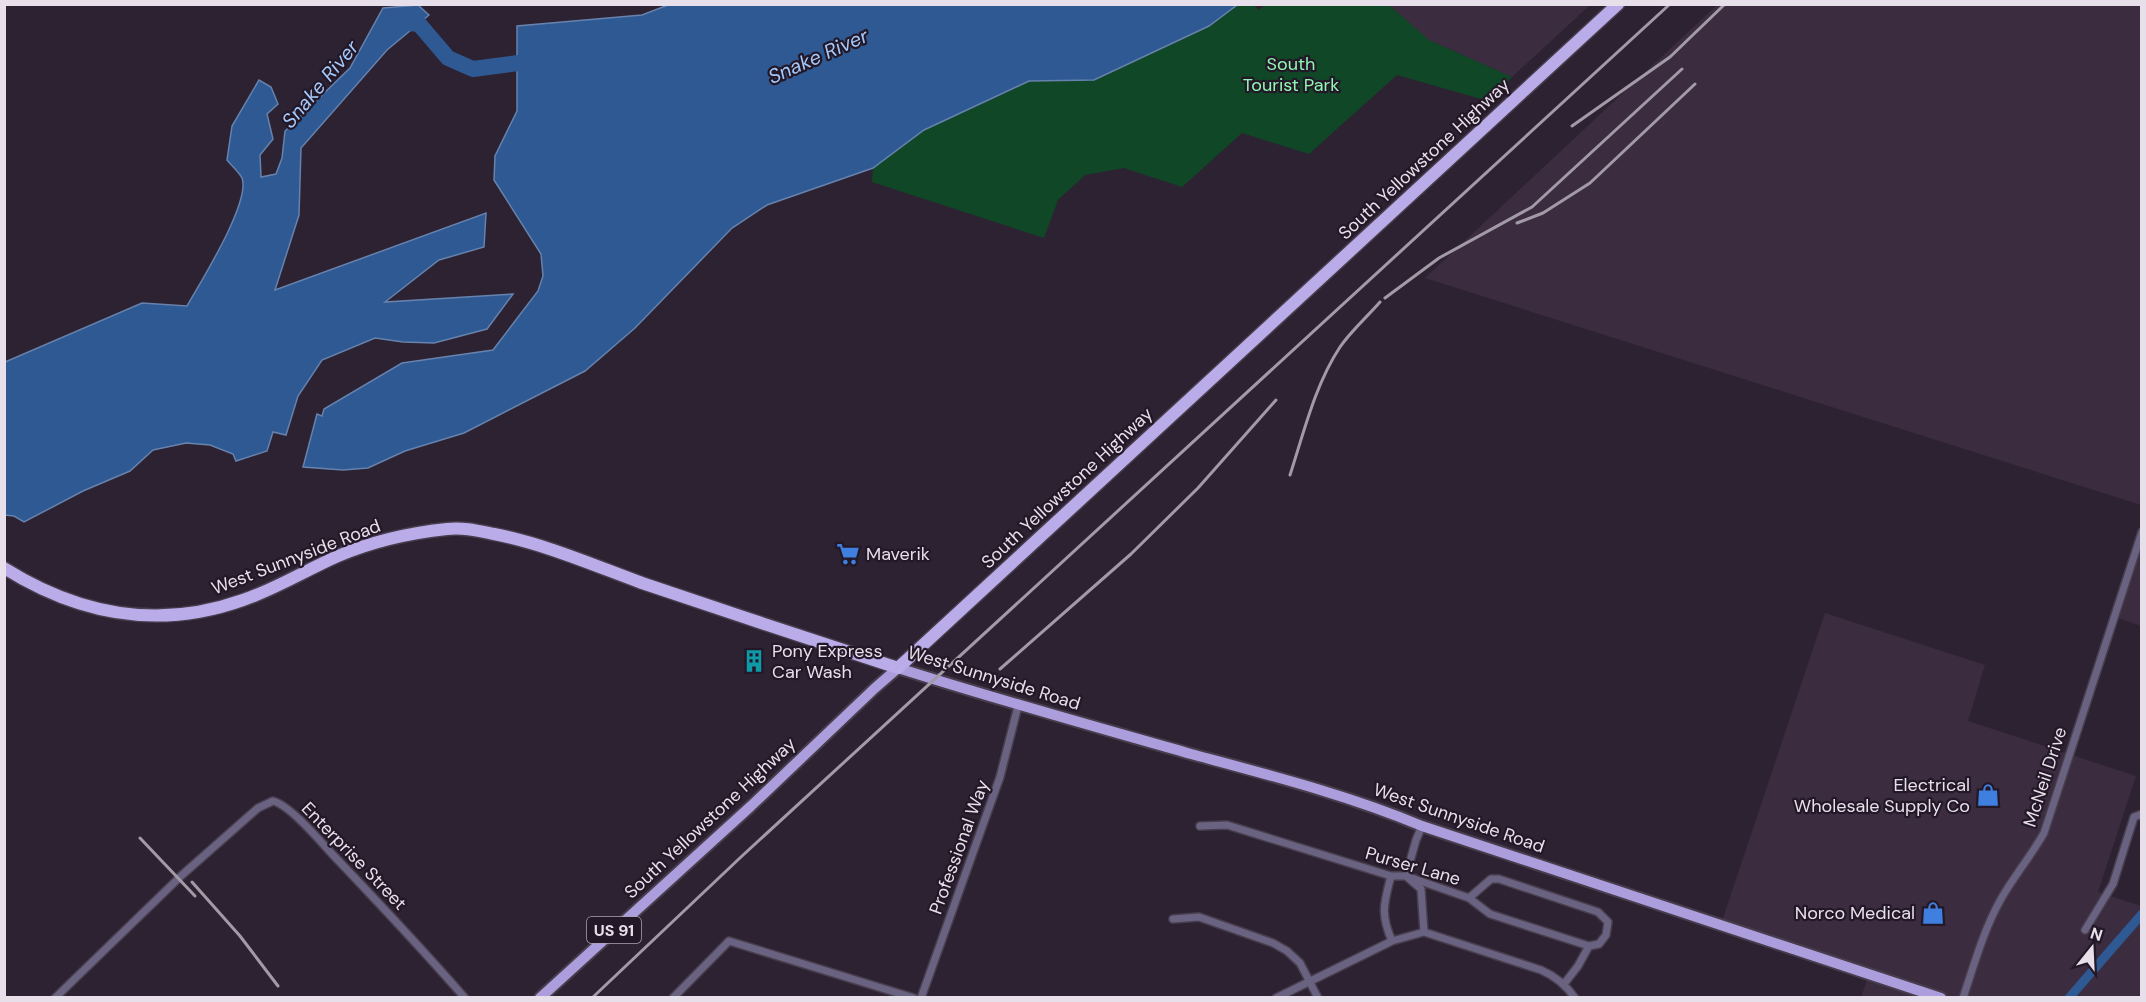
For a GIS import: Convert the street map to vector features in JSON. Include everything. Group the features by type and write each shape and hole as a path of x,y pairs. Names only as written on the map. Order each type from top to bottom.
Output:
{"highway":[{"name":"South Yellowstone Highway","path":"898,668 1617,4"},
{"name":"West Sunnyside Road","path":"4,568 49,593 98,610 135,616 177,615 216,609 246,600 339,556 376,542 450,528 472,529 510,537 551,550 761,624 898,668"}],"main road":[{"name":"West Sunnyside Road","path":"898,668 1018,706 1270,776 1390,813 1422,826 1941,998"},
{"name":"South Yellowstone Highway","path":"540,998 751,806 898,668"}],"street":[{"name":"McNeil Drive","path":"1963,998 1994,913 2044,833 2142,532"},
{"name":"Professional Way","path":"921,998 1000,777 1018,706"},
{"name":"Enterprise Street","path":"55,998 182,875 269,801 280,803 306,826 401,926 465,998"},
{"path":"2085,930 2113,884 2134,817 2142,814"},
{"name":"Purser Lane","path":"1200,826 1227,825 1391,876 1406,876 1469,898 1491,879 1499,879 1598,912 1608,922 1607,931 1599,944 1589,946"},
{"path":"1422,826 1406,876 1421,889 1424,932"},
{"path":"1391,876 1384,903 1384,923 1392,941"},
{"path":"1469,898 1490,914 1589,946 1578,966 1564,984"},
{"path":"1173,919 1199,917 1274,942 1300,963 1318,998"},
{"path":"1276,998 1392,941 1424,932 1541,969 1564,984 1575,998"},
{"path":"673,998 729,941 914,998"}],"shaded area":[{"path":"1389,5 1590,5 1512,77 1429,40"},
{"path":"1717,5 2141,5 2141,505 1425,278"},
{"path":"2141,532 2141,626 2113,616"},
{"path":"1825,613 1985,665 1968,721 2136,776 2098,892 2141,906 2141,997 1861,997 1869,974 1721,924"}],"green space":[{"name":"South Tourist Park","path":"1268,4 1389,5 1429,40 1512,77 1488,101 1397,75 1309,154 1242,133 1182,187 1124,168 1085,175 1058,200 1044,238 872,182 873,168 924,130 1029,81 1094,80 1209,26 1237,5 1254,5 1258,10"}],"water":[{"path":"418,5 429,15 387,50 301,148 299,215 275,290 486,213 484,247 439,260 385,302 513,294 487,329 434,343 375,338 322,360 298,396 286,435 273,432 267,451 236,461 233,454 210,445 186,443 153,450 130,471 83,491 24,522 14,516 5,515 5,362 142,303 187,306 223,242 239,205 243,189 242,178 227,160 232,126 259,80 271,87 278,104 267,114 273,139 260,155 261,177 276,174 282,158 285,131 350,68 383,8"},
{"path":"668,5 1237,5 1209,26 1094,80 1029,81 924,130 873,168 767,205 732,228 635,328 585,371 464,433 405,451 368,468 343,470 303,467 317,414 322,416 324,409 402,363 493,350 538,291 543,276 541,254 494,180 495,156 517,111 517,26 642,15"}],"waterway":[{"name":"Snake River","path":"397,22 419,24 448,58 473,69 518,63 538,65"},
{"path":"2069,998 2142,914"}],"railway":[{"path":"592,998 742,856 1670,4"},
{"path":"1572,126 1670,57 1725,4"},
{"path":"1385,298 1439,258 1532,207 1682,69"},
{"path":"1517,223 1543,213 1590,183 1695,84"},
{"path":"1290,475 1311,409 1331,362 1344,341 1380,302"},
{"path":"1000,669 1131,554 1198,488 1276,400"},
{"path":"140,838 195,896"},
{"path":"192,882 240,936 278,986"}],"place":[{"name":"Maverik","path":"848,554"},
{"name":"Pony Express Car Wash","path":"754,661"},
{"name":"Electrical Wholesale Supply Co","path":"1988,795"},
{"name":"Norco Medical","path":"1933,913"}]}
